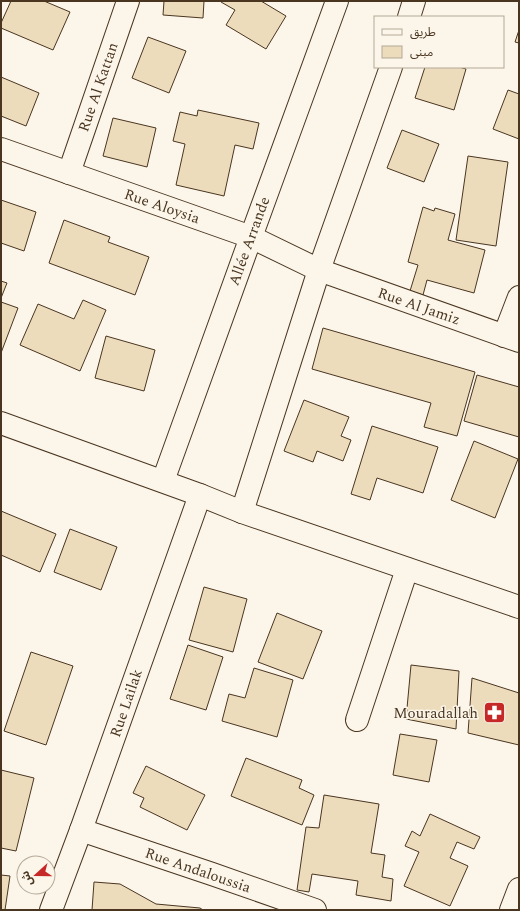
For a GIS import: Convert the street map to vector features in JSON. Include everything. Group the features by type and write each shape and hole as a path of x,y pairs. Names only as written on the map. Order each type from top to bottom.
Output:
{"street":[{"name":"Rue Al Kattan","path":"69,173 128,1"},
{"name":"Allée Arrande","path":"163,482 337,1"},
{"path":"409,16 414,1"},
{"path":"242,512 319,270 391,68"},
{"name":"Rue Aloysia","path":"1,149 251,237 319,270"},
{"name":"Rue Al Jamiz","path":"319,270 512,338"},
{"path":"512,338 519,297"},
{"path":"1,422 200,495 242,512 519,607"},
{"name":"Rue Lailak","path":"51,910 82,830 200,495"},
{"path":"357,720 407,569"},
{"name":"Rue Andaloussia","path":"82,830 315,910"},
{"path":"511,910 519,889"}],"building":[{"path":"11,1 44,1 70,12 53,50 1,28 1,23"},
{"path":"164,1 204,1 203,18 163,15"},
{"path":"261,1 286,16 266,49 226,25 235,10 221,2"},
{"path":"519,30 519,43 515,42"},
{"path":"148,37 186,51 169,93 132,78"},
{"path":"425,68 466,69 454,110 415,98"},
{"path":"1,77 39,93 26,126 1,116"},
{"path":"508,90 519,94 519,139 493,129"},
{"path":"198,110 259,123 253,149 235,145 224,196 176,185 185,144 173,141 180,112 197,116"},
{"path":"113,118 156,128 147,167 103,156"},
{"path":"402,130 439,144 424,182 387,168"},
{"path":"468,156 508,162 496,246 456,240"},
{"path":"1,200 36,212 24,251 1,243"},
{"path":"423,207 434,211 435,208 455,214 448,240 485,250 474,293 427,280 423,295 410,291 418,265 408,262"},
{"path":"64,220 110,237 108,242 149,257 135,295 49,263"},
{"path":"1,281 7,283 1,298"},
{"path":"83,300 106,310 80,371 20,345 38,304 74,319"},
{"path":"1,302 18,308 1,353"},
{"path":"323,328 475,372 457,436 424,427 431,403 312,369"},
{"path":"106,336 155,350 144,391 95,378"},
{"path":"477,375 519,387 519,437 464,421"},
{"path":"304,400 349,417 341,436 351,440 343,461 317,451 313,462 284,451"},
{"path":"372,426 438,447 423,493 377,478 370,500 351,494"},
{"path":"474,441 518,459 495,518 451,500"},
{"path":"1,511 56,534 40,572 1,555"},
{"path":"70,529 117,547 101,590 54,572"},
{"path":"204,587 247,599 233,652 189,640"},
{"path":"277,613 322,631 303,679 258,662"},
{"path":"188,645 223,657 206,710 170,699"},
{"path":"31,652 73,666 46,745 4,731"},
{"path":"411,665 459,671 456,729 406,719"},
{"path":"254,668 293,680 277,737 222,721 229,694 245,698"},
{"name":"Mouradallah","path":"472,678 519,693 519,745 468,733"},
{"path":"400,734 437,740 429,782 393,775"},
{"path":"246,758 302,780 299,788 314,795 302,825 231,796"},
{"path":"146,766 205,795 187,830 140,807 144,798 133,793"},
{"path":"1,770 34,778 16,851 1,848"},
{"path":"324,795 379,804 371,853 385,855 382,877 393,879 391,901 356,895 358,881 312,874 309,892 297,890 306,827 319,828"},
{"path":"430,814 480,837 474,849 457,842 450,858 468,866 450,906 404,886 419,852 405,846 412,831 420,836"},
{"path":"1,875 10,876 5,910 1,910"},
{"path":"94,882 120,884 156,904 200,908 203,910 92,910"}],"place":[{"name":"Mouradallah","path":"494,713"}]}
